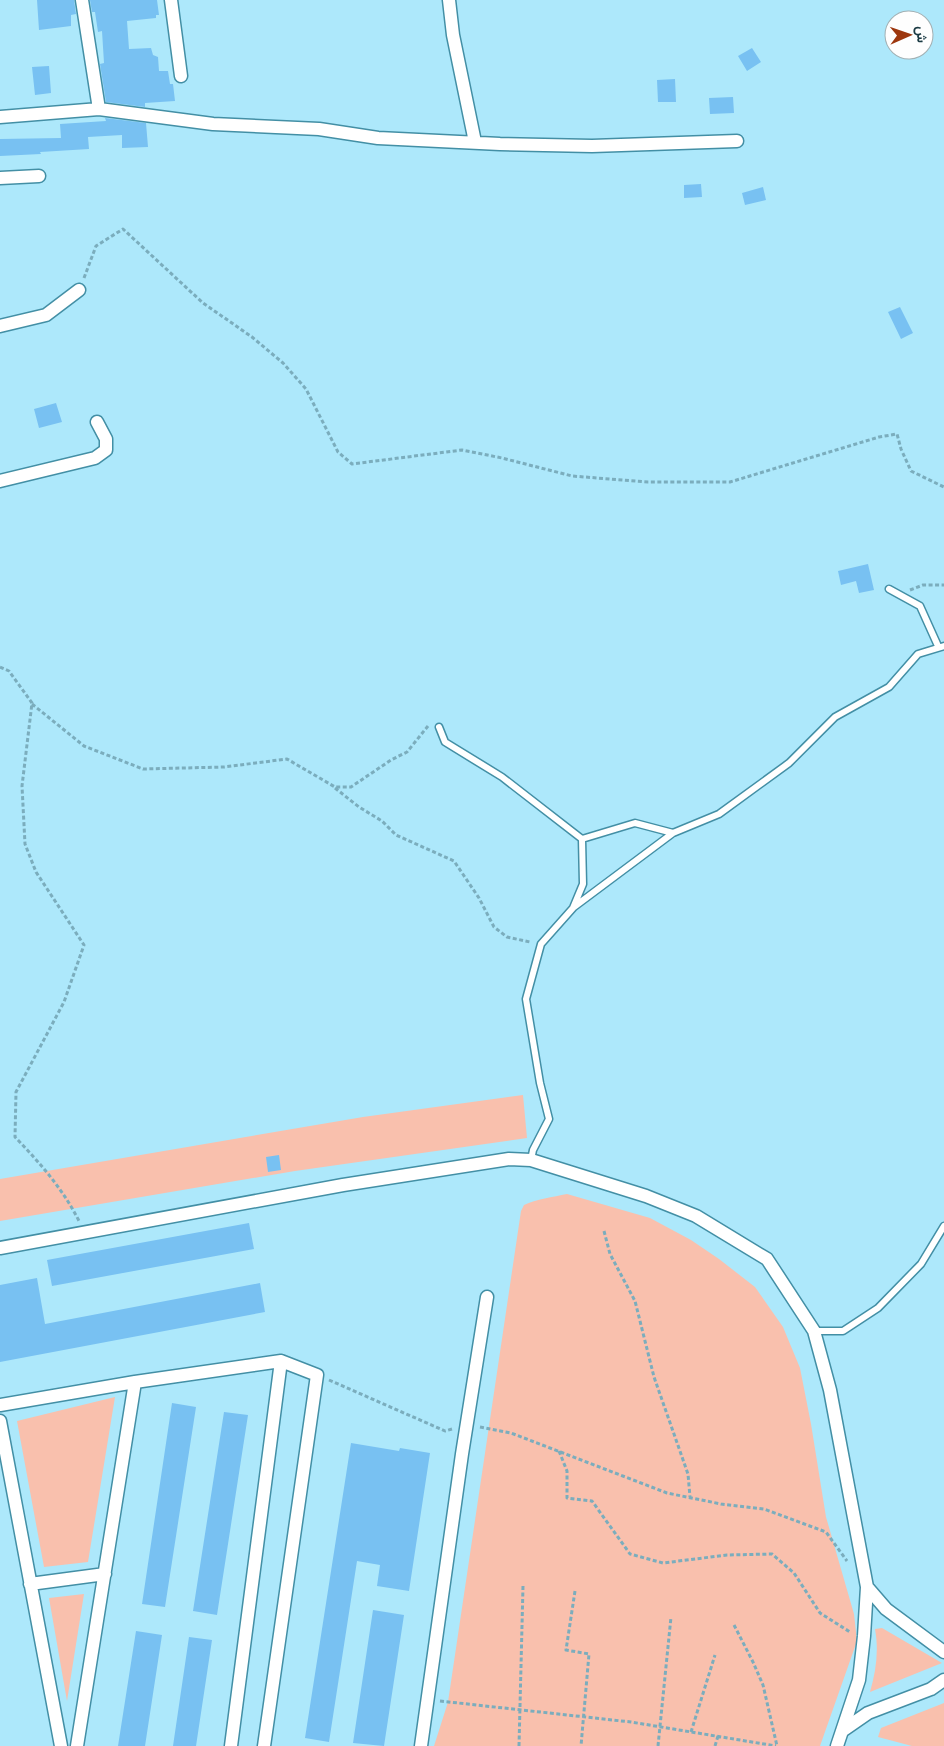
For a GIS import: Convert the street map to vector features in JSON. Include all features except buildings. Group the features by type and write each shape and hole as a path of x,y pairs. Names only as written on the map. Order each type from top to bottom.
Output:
{"street":[{"path":"82,0 99,109"},
{"path":"171,0 181,76"},
{"path":"449,0 453,35 475,142"},
{"path":"0,117 99,109 212,124 319,129 378,138 592,146 737,141"},
{"path":"0,178 39,176"},
{"path":"0,326 46,314 79,290"},
{"path":"0,480 95,458 106,450 106,439 97,422"},
{"path":"0,1248 509,1158 531,1160 646,1196 687,1213 767,1259 814,1331 830,1390 867,1588 859,1680 837,1746"},
{"path":"421,1746 466,1425 487,1296"},
{"path":"231,1746 281,1361"},
{"path":"0,1405 135,1382 281,1361 317,1375 264,1746"},
{"path":"78,1746 135,1382"},
{"path":"0,1421 60,1746"},
{"path":"30,1584 105,1574"},
{"path":"867,1588 886,1609 944,1652"},
{"path":"842,1732 868,1713 931,1688 944,1680"}],"lane":[{"path":"531,1160 533,1150 549,1120 540,1083 526,999 541,944 573,908 673,833 719,814 789,763 835,718 889,688 918,654 941,646 920,606 889,589"},
{"path":"439,727 445,742 502,777 582,839"},
{"path":"582,839 635,823 673,833"},
{"path":"573,908 582,884 582,839"},
{"path":"814,1331 843,1331 878,1308 921,1264 944,1226"}],"path":[{"path":"79,290 96,246 123,229 203,304 252,337 283,363 306,389 338,452 352,464 462,450 572,476 648,482 730,482 879,437 897,434 901,449 911,471 944,487"},
{"path":"898,594 923,585 944,585"},
{"path":"0,667 9,671 32,703 84,746 143,769 224,767 287,759 335,787 382,821 396,835 454,861 479,898 494,928 506,937 541,944"},
{"path":"32,703 22,786 25,844 36,872 84,945 64,1002 16,1092 15,1137 47,1171 69,1201 85,1232"},
{"path":"335,787 351,787 407,752 430,724 439,727"},
{"path":"604,1231 610,1254 635,1301 654,1377 688,1474 690,1497"},
{"path":"317,1375 445,1431 466,1425 511,1433 667,1493 721,1504 764,1509 826,1532 849,1564"},
{"path":"560,1451 567,1471 567,1498 592,1501 630,1554 663,1563 727,1555 772,1554 794,1573 820,1613 849,1631 862,1649"},
{"path":"520,1746 523,1586"},
{"path":"575,1591 566,1650 589,1654 581,1746"},
{"path":"658,1746 671,1617"},
{"path":"448,1702 584,1716 777,1746 763,1685 734,1625"},
{"path":"691,1732 715,1654"},
{"path":"716,1746 718,1736"}],"shaded area":[{"path":"523,1095 527,1138 295,1171 0,1221 0,1179 363,1117"},
{"path":"567,1194 650,1218 691,1240 755,1287 783,1327 800,1368 826,1517 854,1614 857,1641 820,1746 434,1746 448,1702 521,1211 524,1205 529,1203"},
{"path":"115,1397 88,1562 44,1567 17,1421"},
{"path":"84,1594 67,1701 49,1598"},
{"path":"882,1628 942,1663 870,1692 876,1661 875,1629"},
{"path":"944,1703 944,1746 912,1746 878,1737 881,1728"}]}
